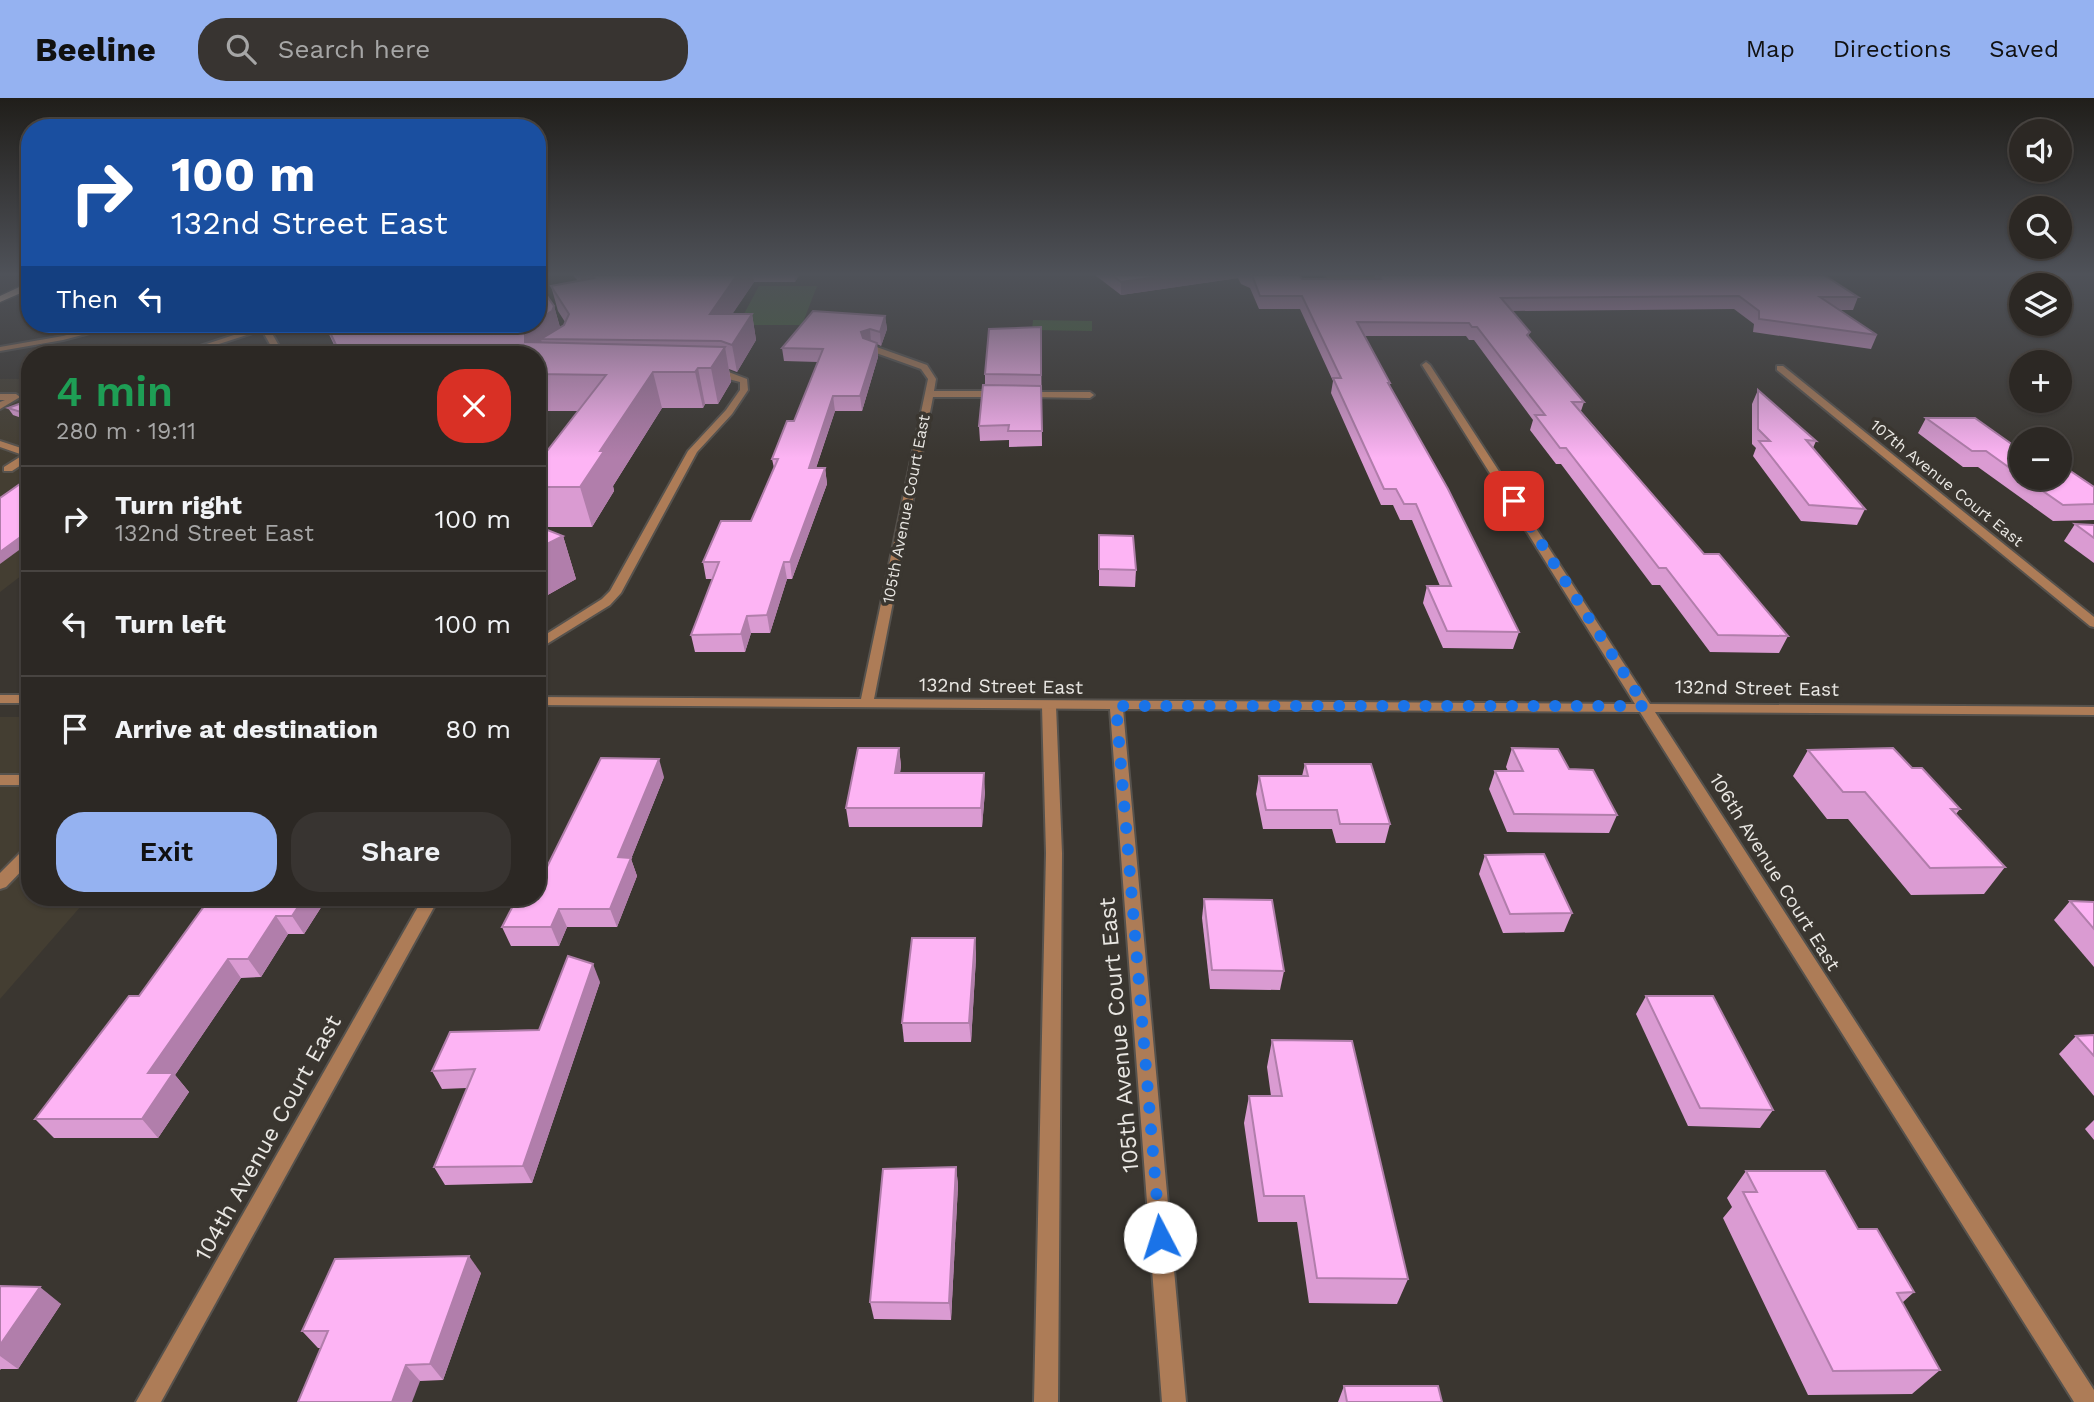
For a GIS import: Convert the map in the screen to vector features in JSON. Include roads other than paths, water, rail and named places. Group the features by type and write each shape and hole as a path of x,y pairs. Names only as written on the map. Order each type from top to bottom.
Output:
{"street":[{"path":"0,349 72,336"},
{"path":"205,346 236,336"},
{"name":"105th Avenue Court East","path":"867,703 932,375 915,363 868,347"},
{"name":"106th Avenue Court East","path":"1426,365 2088,1402"},
{"name":"107th Avenue Court East","path":"1780,368 2094,623"},
{"path":"546,640 606,602 615,593 693,451 729,412 744,390 744,381 736,377 703,374"},
{"path":"929,394 1090,395"},
{"path":"0,397 16,397 0,407"},
{"path":"0,444 21,452"},
{"path":"3,471 21,460"},
{"path":"0,699 21,699"},
{"name":"132nd Street East","path":"546,704 1645,706 2094,710"},
{"path":"1046,1402 1054,853 1049,706"},
{"name":"105th Avenue Court East","path":"1116,706 1174,1402"},
{"path":"0,780 21,780"},
{"path":"0,883 21,861"},
{"name":"104th Avenue Court East","path":"148,1402 426,906"}]}
